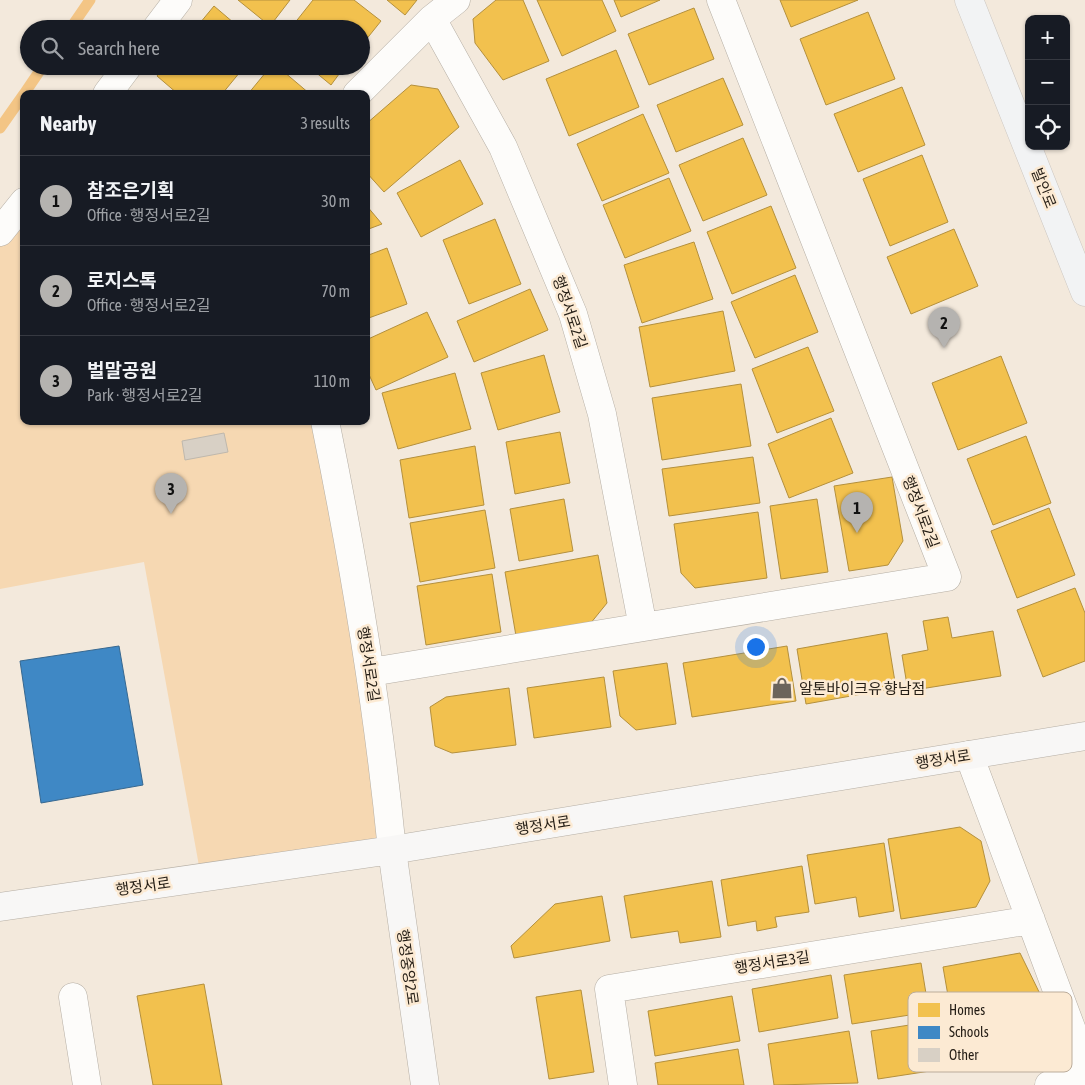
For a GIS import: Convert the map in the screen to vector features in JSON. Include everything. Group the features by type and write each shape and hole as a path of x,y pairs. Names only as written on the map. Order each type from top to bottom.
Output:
{"main road":[{"name":"발안로","path":"969,0 1085,292"}],"street":[{"path":"163,20 178,0"},
{"path":"362,90 432,19 456,0"},
{"name":"행정서로2길","path":"432,19 503,147 572,314 602,414 643,627 947,577 721,0"},
{"path":"0,232 20,207"},
{"name":"행정서로2길","path":"325,425 371,672 384,766 392,850"},
{"path":"371,672 643,627"},
{"name":"행정서로","path":"0,907 392,850 1085,736"},
{"path":"969,755 1058,992"},
{"name":"행정중앙2로","path":"392,850 425,1085"},
{"name":"행정서로3길","path":"623,1085 609,989 1031,920"},
{"path":"72,997 87,1085"},
{"path":"1072,1030 1085,1065"},
{"path":"1049,1085 1085,1079"}],"shaded area":[{"path":"20,207 20,425 326,425 392,850 201,877 144,562 0,589 0,232"}],"building: Homes":[{"path":"238,0 290,0 275,20 263,20"},
{"path":"313,0 354,0 381,21 370,35 370,20 297,20"},
{"path":"387,0 417,0 405,15"},
{"path":"496,0 523,0 549,61 503,80 475,43 473,19"},
{"path":"537,0 602,0 616,31 562,56"},
{"path":"614,0 660,0 621,17"},
{"path":"780,0 858,0 791,27"},
{"path":"214,6 230,20 202,20"},
{"path":"694,8 714,59 649,85 628,34"},
{"path":"868,12 895,79 826,105 800,39"},
{"path":"616,50 639,107 569,136 546,79"},
{"path":"238,75 225,90 173,90 157,76"},
{"path":"264,75 288,75 305,90 251,90"},
{"path":"319,75 338,75 331,85"},
{"path":"723,78 743,125 676,152 657,105"},
{"path":"411,85 438,89 459,127 384,192 370,176 370,121"},
{"path":"902,87 925,145 858,172 834,114"},
{"path":"643,114 669,173 602,201 577,144"},
{"path":"743,138 767,195 703,221 679,165"},
{"path":"922,155 948,222 890,246 863,179"},
{"path":"460,160 483,204 421,237 397,193"},
{"path":"669,178 691,231 625,258 603,205"},
{"path":"771,206 796,268 732,294 707,232"},
{"path":"370,210 382,224 370,228"},
{"path":"495,219 521,284 469,304 443,240"},
{"path":"954,229 978,286 911,314 887,257"},
{"path":"694,242 713,299 642,323 624,265"},
{"path":"387,248 407,304 370,318 370,254"},
{"path":"795,275 818,332 755,358 731,302"},
{"path":"530,289 548,330 474,362 457,321"},
{"path":"723,311 735,371 650,387 639,327"},
{"path":"427,312 448,357 376,390 370,377 370,338"},
{"path":"808,347 834,411 777,433 752,369"},
{"path":"544,355 560,412 498,430 481,373"},
{"path":"1001,356 1027,423 958,450 932,383"},
{"path":"455,373 471,429 398,449 382,393"},
{"path":"741,384 751,446 662,460 652,398"},
{"path":"831,418 853,473 789,498 768,444"},
{"path":"560,432 570,483 515,494 506,442"},
{"path":"1026,436 1051,503 993,525 967,459"},
{"path":"475,446 484,505 409,518 400,460"},
{"path":"753,457 760,503 669,516 662,469"},
{"path":"892,477 903,541 888,565 849,571 834,486"},
{"path":"564,499 573,551 519,561 510,509"},
{"path":"817,499 828,572 781,579 770,506"},
{"path":"1049,508 1075,575 1017,598 991,531"},
{"path":"485,510 495,568 420,582 410,523"},
{"path":"758,512 767,578 695,588 681,573 674,524"},
{"path":"598,555 607,603 590,624 516,636 505,572"},
{"path":"492,574 501,632 426,645 417,586"},
{"path":"1075,588 1085,613 1085,661 1043,677 1017,610"},
{"path":"948,617 952,638 993,631 1001,676 908,691 902,655 928,650 923,621"},
{"path":"887,633 896,688 806,704 797,649"},
{"path":"787,646 796,701 692,717 683,663"},
{"path":"667,663 676,724 636,730 620,716 613,671"},
{"path":"604,677 611,727 534,738 527,688"},
{"path":"509,688 516,745 452,753 435,746 430,707 446,697"},
{"path":"960,827 981,841 990,881 976,907 901,919 888,839"},
{"path":"884,843 894,911 859,917 856,897 815,904 807,855"},
{"path":"802,866 809,912 775,917 777,927 757,931 756,921 728,926 721,880"},
{"path":"712,881 721,937 680,943 678,931 631,938 624,896"},
{"path":"602,896 610,941 514,958 511,946 555,904"},
{"path":"1020,953 1039,992 947,992 943,967"},
{"path":"921,963 926,992 908,992 908,1015 852,1024 844,975"},
{"path":"831,975 838,1018 759,1032 752,989"},
{"path":"204,984 222,1085 153,1085 137,996"},
{"path":"581,990 594,1072 549,1079 536,997"},
{"path":"732,996 740,1041 655,1056 648,1011"},
{"path":"908,1025 908,1072 924,1072 878,1079 871,1031"},
{"path":"849,1031 858,1083 774,1085 768,1044"},
{"path":"738,1049 744,1085 658,1085 655,1063"}],"building: Schools":[{"path":"119,646 143,785 41,803 20,661"}],"building: Other":[{"path":"224,433 228,452 185,460 182,441"}],"waterway":[{"path":"76,20 90,0"},
{"path":"27,90 37,75"},
{"path":"0,128 20,100"}],"place":[{"name":"로지스톡","path":"944,348"},
{"name":"벌말공원","path":"171,514"},
{"name":"참조은기획","path":"857,533"},
{"name":"알톤바이크유 향남점","path":"782,688"}]}
